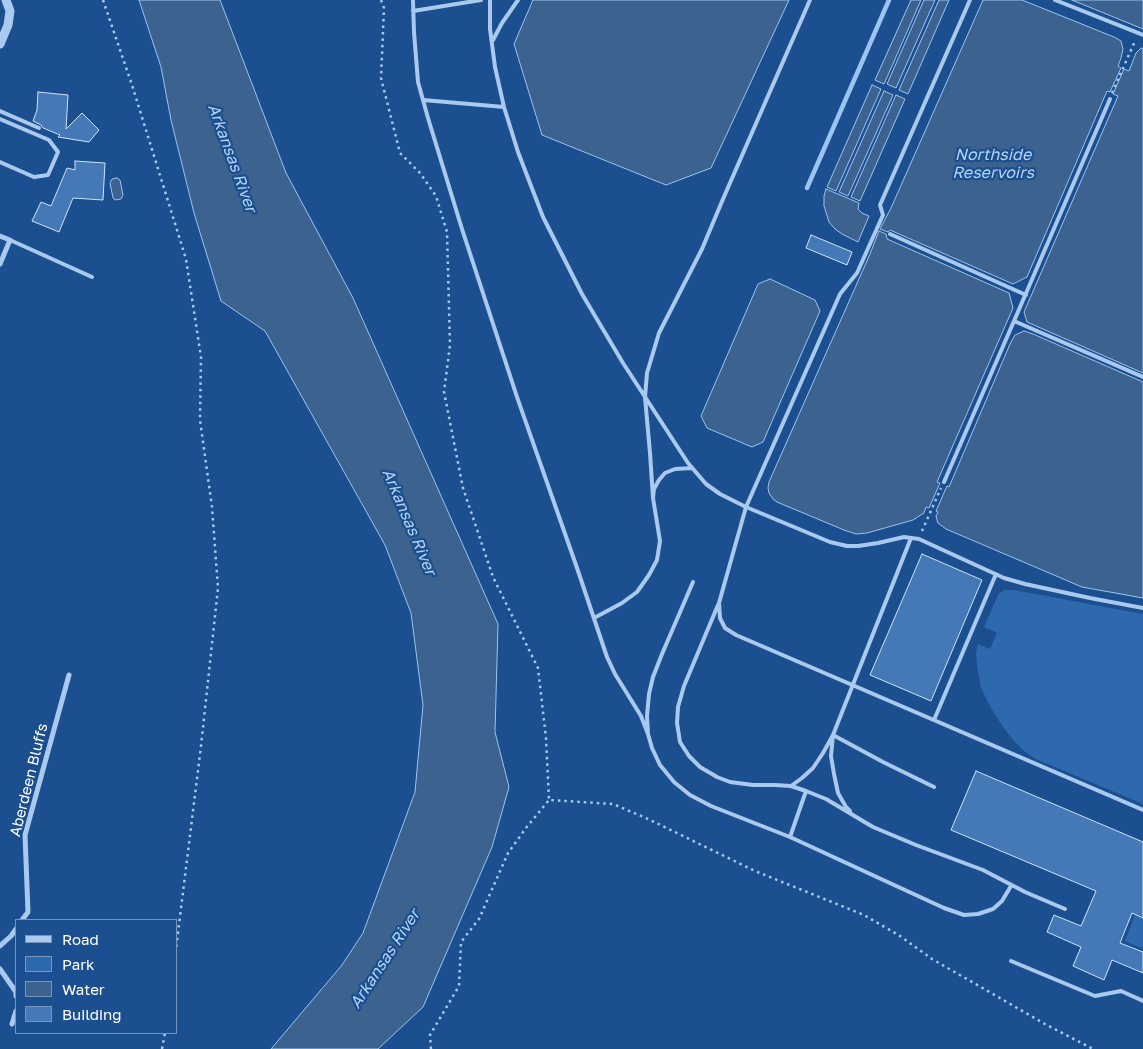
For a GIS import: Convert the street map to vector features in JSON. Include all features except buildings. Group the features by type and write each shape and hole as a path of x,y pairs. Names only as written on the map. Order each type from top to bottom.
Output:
{"street":[{"path":"0,44 8,25 10,11 6,0"},
{"path":"0,236 10,240 0,264"},
{"name":"Aberdeen Bluffs","path":"23,919 28,912 25,835 69,675"},
{"path":"0,946 15,930"},
{"path":"0,969 15,991"},
{"path":"12,1024 15,1014"}],"lane":[{"path":"413,0 418,82 462,230 607,658 641,716 660,765 674,782 690,795 711,806 790,837 944,908 964,915 978,914 993,909 1002,901 1011,886"},
{"path":"413,11 481,0"},
{"path":"490,0 495,68 504,107 518,152 543,217 582,294 623,363 692,468 706,484 720,494 746,507 830,542 847,546 858,546 904,537 919,539 996,574 1025,584 1143,608"},
{"path":"492,42 518,0"},
{"path":"594,618 622,603 637,592 650,575 656,560 660,540 653,498 645,397 647,373 659,333 702,249 810,0"},
{"path":"970,0 880,205 883,215 857,273 840,294 746,507 719,603 684,686 678,707 677,723 680,742 689,756 700,767 716,777 730,782 753,785 775,784 806,791 826,799 873,827 982,870 1011,886 1065,909"},
{"path":"1055,0 1141,34"},
{"path":"944,482 1110,99"},
{"path":"423,100 504,107"},
{"path":"0,111 39,128"},
{"path":"0,118 49,140 58,152 48,175 34,177 0,162"},
{"path":"890,234 1026,295"},
{"path":"10,240 92,277"},
{"path":"1014,321 1143,377"},
{"path":"653,498 654,489 665,473 674,469 692,468"},
{"path":"790,786 813,768 832,735 911,538"},
{"path":"934,720 996,574"},
{"path":"648,734 647,716 653,677 693,582"},
{"path":"719,603 720,618 725,628 736,636 1143,810"},
{"path":"832,735 934,787"},
{"path":"832,735 832,756 838,793 846,807 857,817"},
{"path":"790,837 806,791"},
{"path":"1011,961 1095,996 1121,991 1143,1000"}],"path":[{"path":"103,0 132,85 186,259 201,357 200,420 212,507 218,588 178,933"},
{"path":"1110,99 1141,34"},
{"path":"919,539 944,482"},
{"path":"431,1049 430,1035 459,986 461,942 480,919 508,853 549,800"},
{"path":"162,1049 165,1034"}],"green space":[{"path":"1005,590 1014,590 1143,614 1143,804 1036,759 1025,752 1003,727 981,688 976,653 978,644 990,649 997,633 984,627 999,593"},
{"path":"1135,915 1143,918 1143,947 1141,948 1125,941"}],"water":[{"name":"Arkansas River","path":"139,0 220,0 286,173 353,298 498,624 495,732 509,787 492,847 423,1007 378,1049 271,1049 342,965 363,933 415,792 423,705 411,613 385,545 265,331 221,301 194,213 171,120 161,67"},
{"path":"533,0 789,0 711,168 666,185 542,135 514,44"},
{"path":"911,0 921,0 884,84 875,80"},
{"path":"924,0 935,0 896,88 887,84"},
{"path":"939,0 949,0 908,94 899,90"},
{"name":"Northside Reservoirs","path":"983,0 1022,0 1114,37 1121,41 1123,49 1118,66 1121,68 1110,92 1107,91 1027,277 1013,284 890,230 888,232 880,229"},
{"path":"1072,0 1143,0 1143,29"},
{"path":"1141,48 1143,49 1143,373 1027,322 1024,312 1118,96 1113,94 1124,69 1129,71 1136,53"},
{"path":"872,85 881,89 836,191 827,187"},
{"path":"884,91 893,95 848,196 839,192"},
{"path":"896,95 905,99 860,201 851,197"},
{"path":"117,178 120,180 123,195 121,199 115,200 110,183 112,179"},
{"path":"826,189 859,203 858,209 869,216 858,242 842,234 829,222 824,206"},
{"path":"879,231 886,234 887,239 1009,293 1013,308 937,482 940,483 929,508 926,507 924,513 913,520 867,533 856,534 777,502 769,493 768,488"},
{"path":"770,279 815,300 820,311 763,442 752,447 707,428 701,416 758,284"},
{"path":"1024,331 1143,382 1143,598 1082,587 946,529 938,523 936,516 938,512 936,511 947,486 949,487 1010,344 1015,335"}],"waterway":[{"path":"807,188 889,0"}]}
